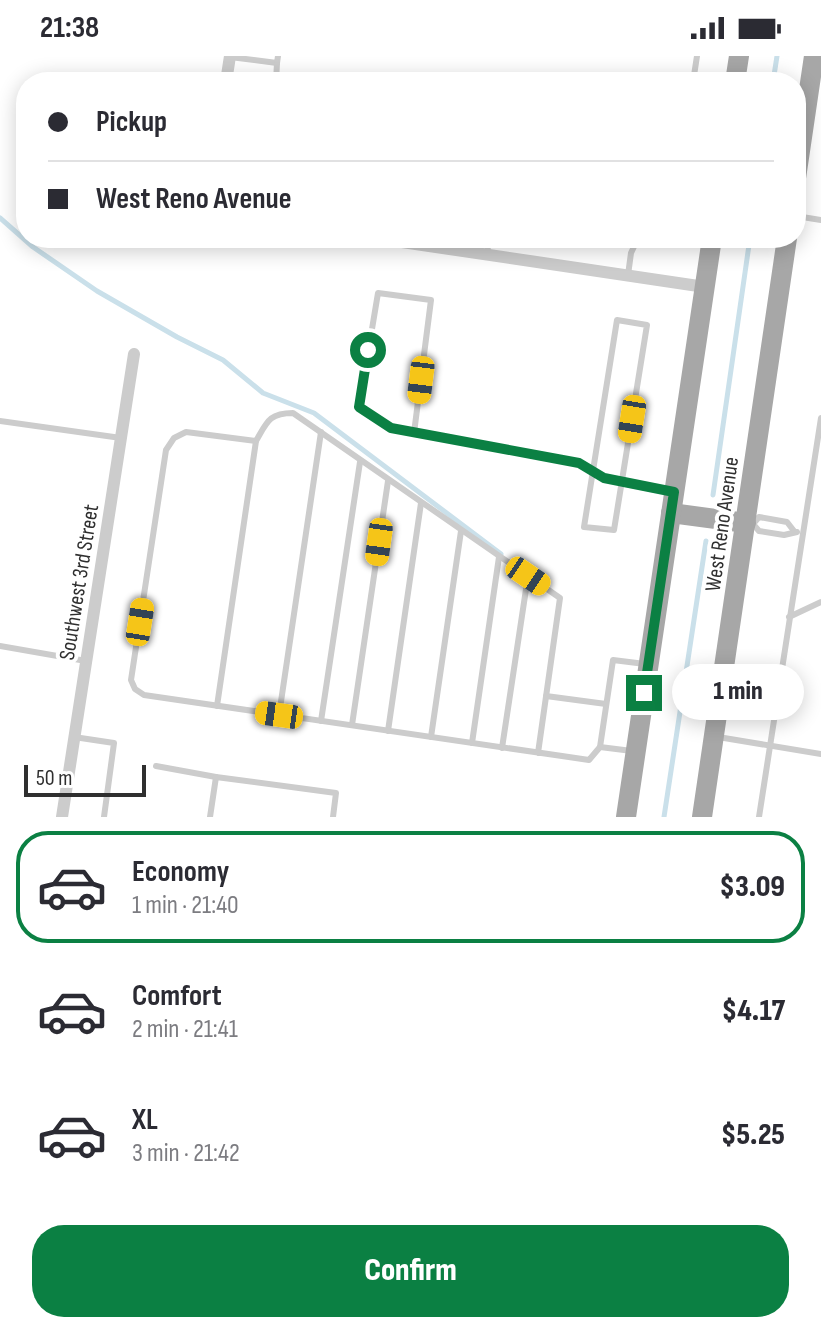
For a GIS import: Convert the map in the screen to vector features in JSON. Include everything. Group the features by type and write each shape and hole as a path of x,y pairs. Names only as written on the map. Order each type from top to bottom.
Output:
{"main road":[{"path":"806,110 814,56"},
{"path":"626,817 711,248"},
{"name":"West Reno Avenue","path":"702,817 750,524 786,248"},
{"path":"671,513 750,524"}],"street":[{"path":"457,248 705,287"},
{"name":"Southwest 3rd Street","path":"62,817 134,354"}],"lane":[{"path":"230,56 278,59"},
{"path":"487,254 488,248"},
{"path":"628,275 633,248"},
{"path":"414,433 431,300 378,293 359,407 391,428 414,433 579,463 604,478 674,492"},
{"path":"617,320 647,325 623,482 614,530 584,527 617,320"},
{"path":"217,706 256,441 267,422 278,413 293,413 560,598 538,753"},
{"path":"759,817 789,617 819,448 821,418"},
{"path":"0,421 121,438"},
{"path":"256,441 186,432 174,438 166,450 131,680 135,689 144,695 589,760 600,747 613,660 649,664"},
{"path":"279,715 321,432"},
{"path":"321,721 360,462"},
{"path":"352,725 388,481"},
{"path":"388,731 421,503"},
{"path":"794,531 787,522 773,519 759,517 750,524 759,531 784,535 803,532"},
{"path":"431,737 461,531"},
{"path":"472,743 499,557"},
{"path":"502,748 528,576"},
{"path":"789,617 821,602"},
{"path":"0,646 86,661"},
{"path":"546,696 606,704"},
{"path":"714,736 821,754"},
{"path":"74,737 114,743 104,817"},
{"path":"600,747 635,752"},
{"path":"156,766 336,793 333,817"},
{"path":"210,817 216,777"}],"waterway":[{"path":"775,72 777,56"},
{"path":"0,218 16,232"},
{"path":"34,248 97,291 223,360 263,393 314,413 501,554"},
{"path":"713,495 749,248"},
{"path":"664,817 706,541"}],"route":[{"path":"368,350 359,407 391,428 579,463 604,478 674,492 644,693"}]}
